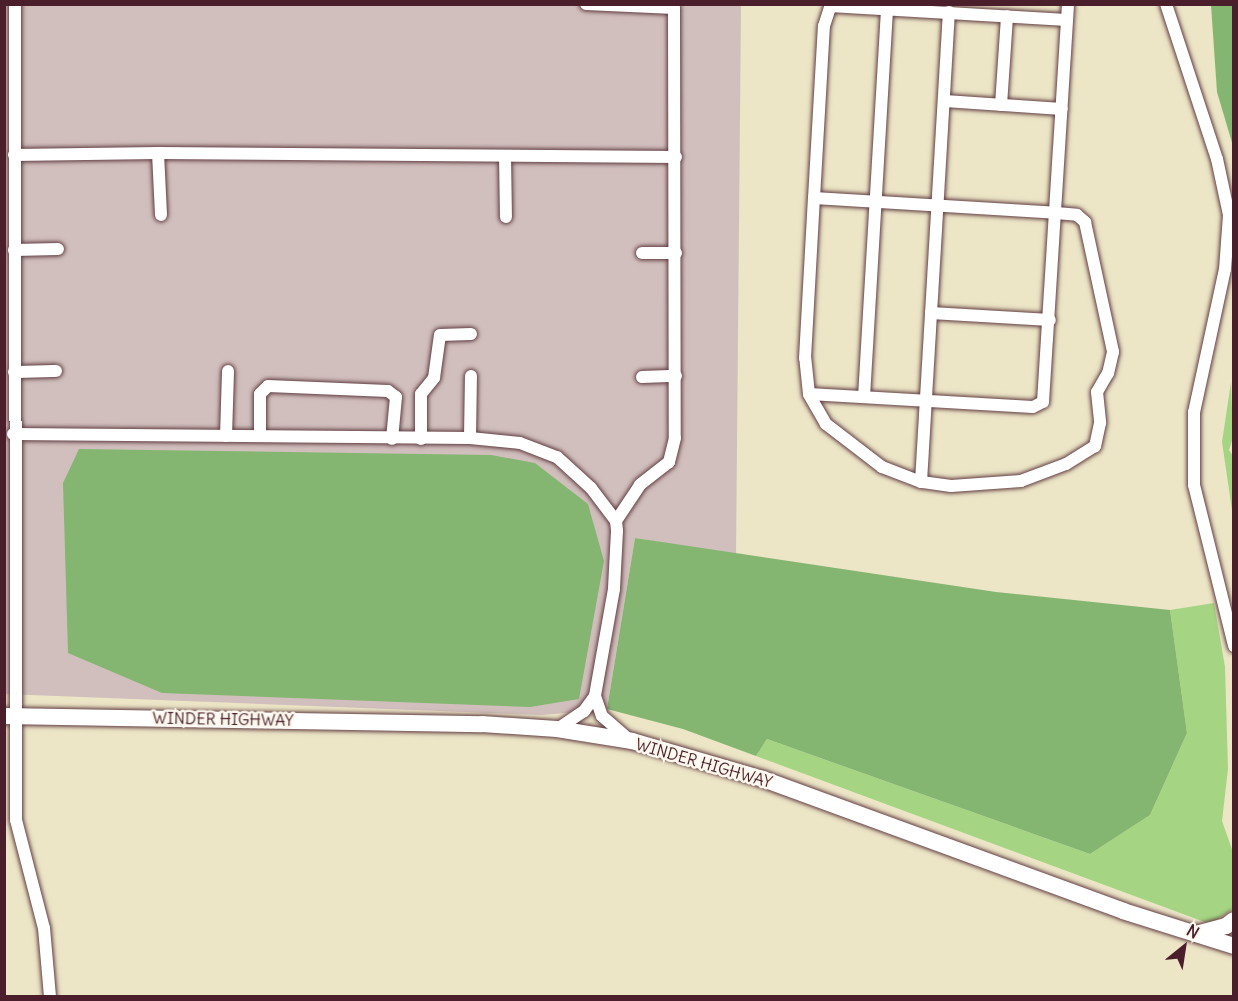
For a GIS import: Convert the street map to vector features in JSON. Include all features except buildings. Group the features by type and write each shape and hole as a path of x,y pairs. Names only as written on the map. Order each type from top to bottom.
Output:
{"main road":[{"name":"WINDER HIGHWAY","path":"9,716 557,729 632,741 763,779 1192,935 1233,946"},
{"path":"1192,935 1210,932 1233,920"},
{"path":"1192,935 1233,955"}],"street":[{"path":"15,4 9,111 14,155 14,372 9,716 16,820 46,938 50,996"},
{"path":"557,729 584,711 594,696 614,589 616,521 640,485 669,462 675,438 674,8 586,4"},
{"path":"809,394 925,402 1040,405 1045,397 1068,4"},
{"path":"1166,4 1217,159 1229,215 1225,269 1194,412 1194,485 1233,646"},
{"path":"814,198 1077,215 1088,230 1113,352 1108,373 1097,392 1100,423 1095,446 1045,473 1010,483 976,487 921,482 882,467 843,441 826,424 809,394 805,358 814,198 824,27 831,5 949,12 963,9 1007,16 1067,20"},
{"path":"864,397 887,9"},
{"path":"921,482 949,12"},
{"path":"1001,105 1007,16"},
{"path":"945,101 1062,109"},
{"path":"14,155 158,153 676,157"},
{"path":"158,153 161,215"},
{"path":"505,156 506,217"},
{"path":"14,250 58,249"},
{"path":"642,253 676,254"},
{"path":"931,313 1050,320"},
{"path":"421,439 421,394 434,378 441,335 471,334"},
{"path":"14,372 56,371"},
{"path":"226,436 228,372"},
{"path":"470,438 471,376"},
{"path":"642,377 676,376"},
{"path":"261,436 260,394 268,386 388,391 396,397 392,439"},
{"path":"13,434 470,438 520,443 557,457 591,488 616,521"},
{"path":"594,696 608,724 632,741"}],"shaded area":[{"path":"5,5 741,5 736,555 635,538 607,709 543,715 5,694"}],"green space":[{"path":"1211,5 1233,5 1233,146 1217,92"},
{"path":"1231,382 1233,438 1229,450 1233,456 1233,517 1222,442"},
{"path":"79,449 491,455 535,463 588,504 604,561 579,699 530,707 162,693 68,653 63,483"},
{"path":"635,538 996,592 1170,610 1187,733 1150,815 1090,854 767,739 756,756 683,729 607,709"},
{"path":"1214,603 1225,667 1228,769 1222,821 1233,852 1233,909 1210,924 756,756 767,739 1090,854 1150,815 1187,733 1170,610"}]}
